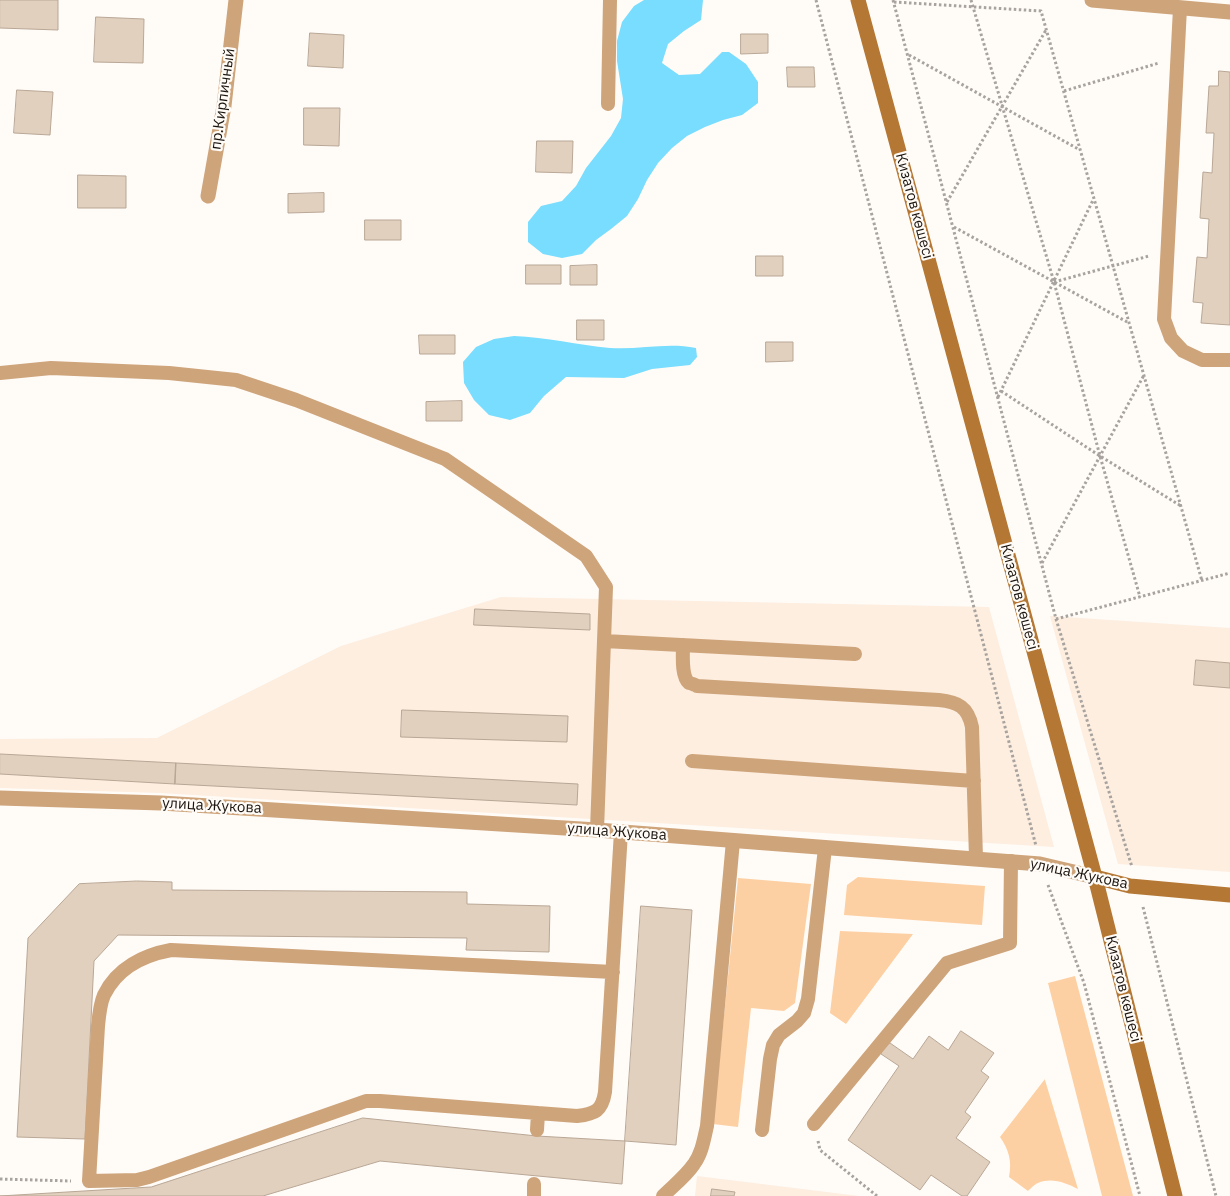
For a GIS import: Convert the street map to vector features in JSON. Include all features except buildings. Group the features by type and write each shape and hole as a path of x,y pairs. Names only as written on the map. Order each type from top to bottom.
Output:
{"main road":[{"name":"Кизатов көшесі","path":"858,0 1095,877 1175,1196"},
{"name":"улица Жукова","path":"1095,877 1130,886 1230,895"}],"street":[{"name":"пр.Кирпичный","path":"208,196 224,106 236,0"},
{"path":"1092,0 1156,3 1180,8 1230,12"},
{"name":"улица Жукова","path":"0,798 161,803 597,830 1011,861 1040,864 1095,877"}],"lane":[{"path":"608,104 610,0"},
{"path":"1180,8 1164,320 1171,338 1183,351 1202,360 1230,360"},
{"path":"0,373 51,368 169,373 236,380 296,400 445,459 586,556 606,587 597,830"},
{"path":"604,641 854,654"},
{"path":"682,645 683,673 690,683 697,686 939,700 959,705 970,717 972,727 976,858"},
{"path":"692,761 974,780"},
{"path":"613,972 171,950 156,953 126,968 113,981 104,995 98,1026 89,1181 137,1180 149,1177 366,1101 577,1116 586,1115 598,1110 605,1092 613,972 620,832"},
{"path":"663,1196 693,1165 704,1141 708,1116 733,841"},
{"path":"762,1130 773,1045 779,1035 804,1013 808,999 825,848"},
{"path":"814,1124 947,963 1010,944 1011,861"},
{"path":"537,1130 538,1113"}],"path":[{"path":"816,0 1040,864 1084,983 1140,1196"},
{"path":"970,0 1054,282 1140,597"},
{"path":"1202,581 1041,11 894,1 1056,619 1202,581 1230,573"},
{"path":"947,202 1046,30"},
{"path":"908,55 1080,150"},
{"path":"1064,92 1178,58"},
{"path":"998,397 1094,199"},
{"path":"953,227 1129,323"},
{"path":"1054,282 1168,250"},
{"path":"1042,564 1144,375"},
{"path":"1001,391 1181,506"},
{"path":"814,1124 820,1150 877,1196"},
{"path":"0,1179 89,1181"}],"shaded area":[{"path":"501,597 989,607 1054,847 160,793 0,788 0,739 157,738 341,646"},
{"path":"1050,616 1230,628 1230,872 1118,864"},
{"path":"858,877 985,886 982,925 844,915 847,885"},
{"path":"738,878 811,884 795,1003 784,1011 751,1008 738,1127 713,1124"},
{"path":"840,931 913,934 846,1024 830,1013"},
{"path":"1075,976 1133,1196 1102,1196 1048,983"},
{"path":"1045,1079 1078,1189 1064,1183 1043,1181 1028,1191 1009,1177 1009,1156 1006,1146 1000,1137"},
{"path":"697,1176 859,1196 695,1196"}],"water":[{"path":"644,0 703,0 701,20 668,44 662,63 679,75 700,74 722,52 729,52 746,64 758,82 758,103 742,115 723,120 687,136 672,148 658,163 627,216 596,240 582,254 562,258 543,254 528,242 528,222 541,206 562,201 576,186 586,168 611,136 621,118 623,99 617,61 617,41 622,22 634,6"},
{"path":"514,336 610,348 685,346 696,348 697,357 690,365 652,369 624,378 566,377 544,396 530,413 510,420 489,415 474,400 464,383 463,362 476,347 494,339"}]}
